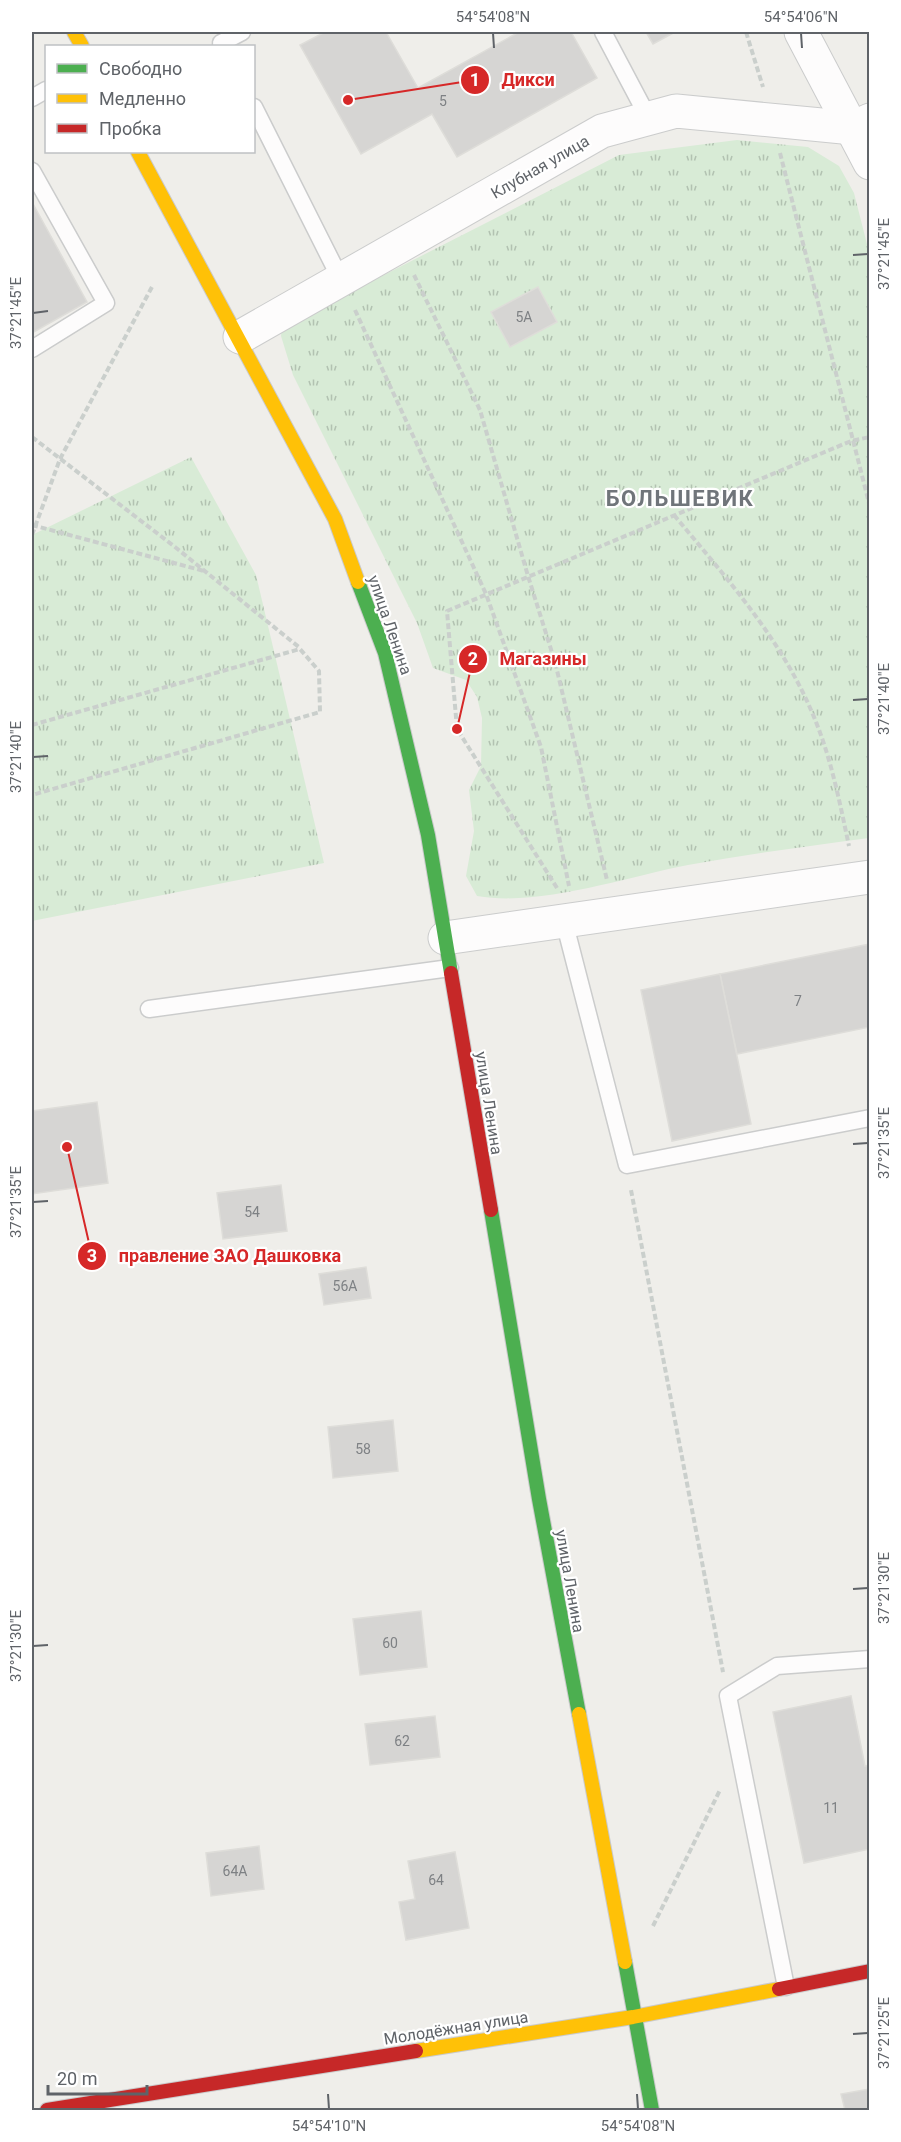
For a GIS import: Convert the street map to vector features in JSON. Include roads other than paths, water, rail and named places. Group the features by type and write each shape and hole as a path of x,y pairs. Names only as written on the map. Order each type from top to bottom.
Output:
{"main road":[{"name":"улица Ленина","path":"139,153 240,337 335,519 385,652 428,835 539,1499 652,2110"},
{"name":"Молодёжная улица","path":"47,2110 633,2017 870,1971"}],"street":[{"path":"801,32 862,124 870,163"},
{"name":"Клубная улица","path":"240,337 401,248 602,131 676,111 772,120 862,124"},
{"path":"447,953 570,920 863,878"}],"lane":[{"path":"222,45 221,43 242,32"},
{"path":"603,32 649,119"},
{"path":"255,108 341,280"},
{"path":"32,171 106,303 32,349"},
{"path":"570,920 627,1165 870,1118"},
{"path":"149,1009 447,953"},
{"path":"786,1987 728,1696 777,1666 870,1659"}],"place":[{"name":"Дикси","path":"348,100"},
{"name":"Магазины","path":"457,729"},
{"name":"правление ЗАО Дашковка","path":"67,1147"}],"district":[{"name":"БОЛЬШЕВИК","path":"680,498"}]}
